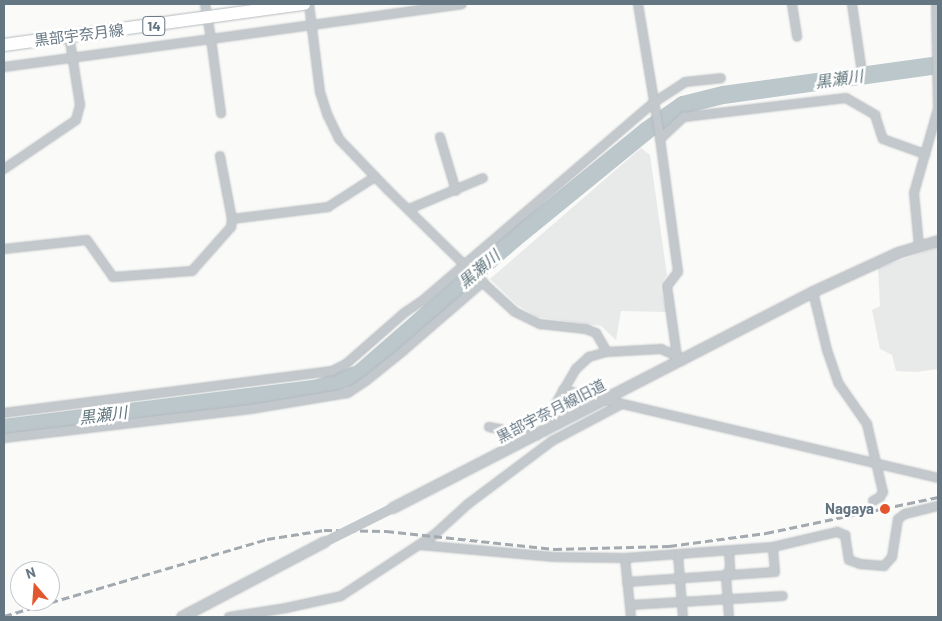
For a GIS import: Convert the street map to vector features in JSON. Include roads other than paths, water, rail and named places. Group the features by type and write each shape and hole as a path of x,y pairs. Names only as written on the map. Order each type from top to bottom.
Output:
{"main road":[{"name":"黒部宇奈月線","path":"4,45 304,4"}],"street":[{"path":"205,4 221,113"},
{"path":"308,4 320,92 328,116 339,139 514,312 540,324 586,329 596,333 607,352"},
{"path":"4,67 462,4"},
{"path":"638,4 660,135 678,272 667,286 679,359"},
{"path":"792,4 797,37"},
{"path":"852,4 861,66"},
{"path":"919,246 914,193 925,154 934,137 938,108 936,4"},
{"path":"4,169 76,120 80,105 69,35"},
{"path":"4,413 332,371 346,364 404,313 466,266 654,106 685,82 721,78"},
{"path":"660,135 684,117 846,98 875,115 883,139 925,154"},
{"path":"440,137 456,191"},
{"path":"4,250 87,240 113,277 192,271 231,227 232,219 220,156"},
{"path":"232,219 328,207 375,176"},
{"path":"408,209 456,191 483,178"},
{"name":"黒部宇奈月線旧道","path":"182,617 325,542 536,436 679,359 813,292 865,267 919,246 938,241"},
{"path":"4,438 251,409 348,393 366,382 482,281"},
{"path":"813,292 827,350 840,384 867,424 883,492 880,498 872,501"},
{"path":"548,429 552,410 563,390 576,369 589,357 607,352 661,349 679,359"},
{"path":"563,390 620,405 876,461 938,478"},
{"path":"228,617 248,616 341,596 434,535 468,504 552,441 620,405"},
{"path":"488,427 536,436"},
{"path":"419,545 554,557 625,558 773,547 837,532 845,535 849,560 860,564 884,566 892,557 898,519 905,514 938,506"},
{"path":"628,582 775,572 773,547"},
{"path":"729,551 730,568 726,576 729,617"},
{"path":"678,555 683,617"},
{"path":"625,558 631,617"},
{"path":"630,605 783,596"}],"waterway":[{"name":"黒瀬川","path":"4,428 319,388 359,374 515,238 646,131 683,105 723,95 938,65"}],"railway":[{"path":"4,616 267,539 324,530 386,531 554,549 669,546 766,533 938,497"}],"place":[{"name":"Nagaya","path":"885,509"}]}
